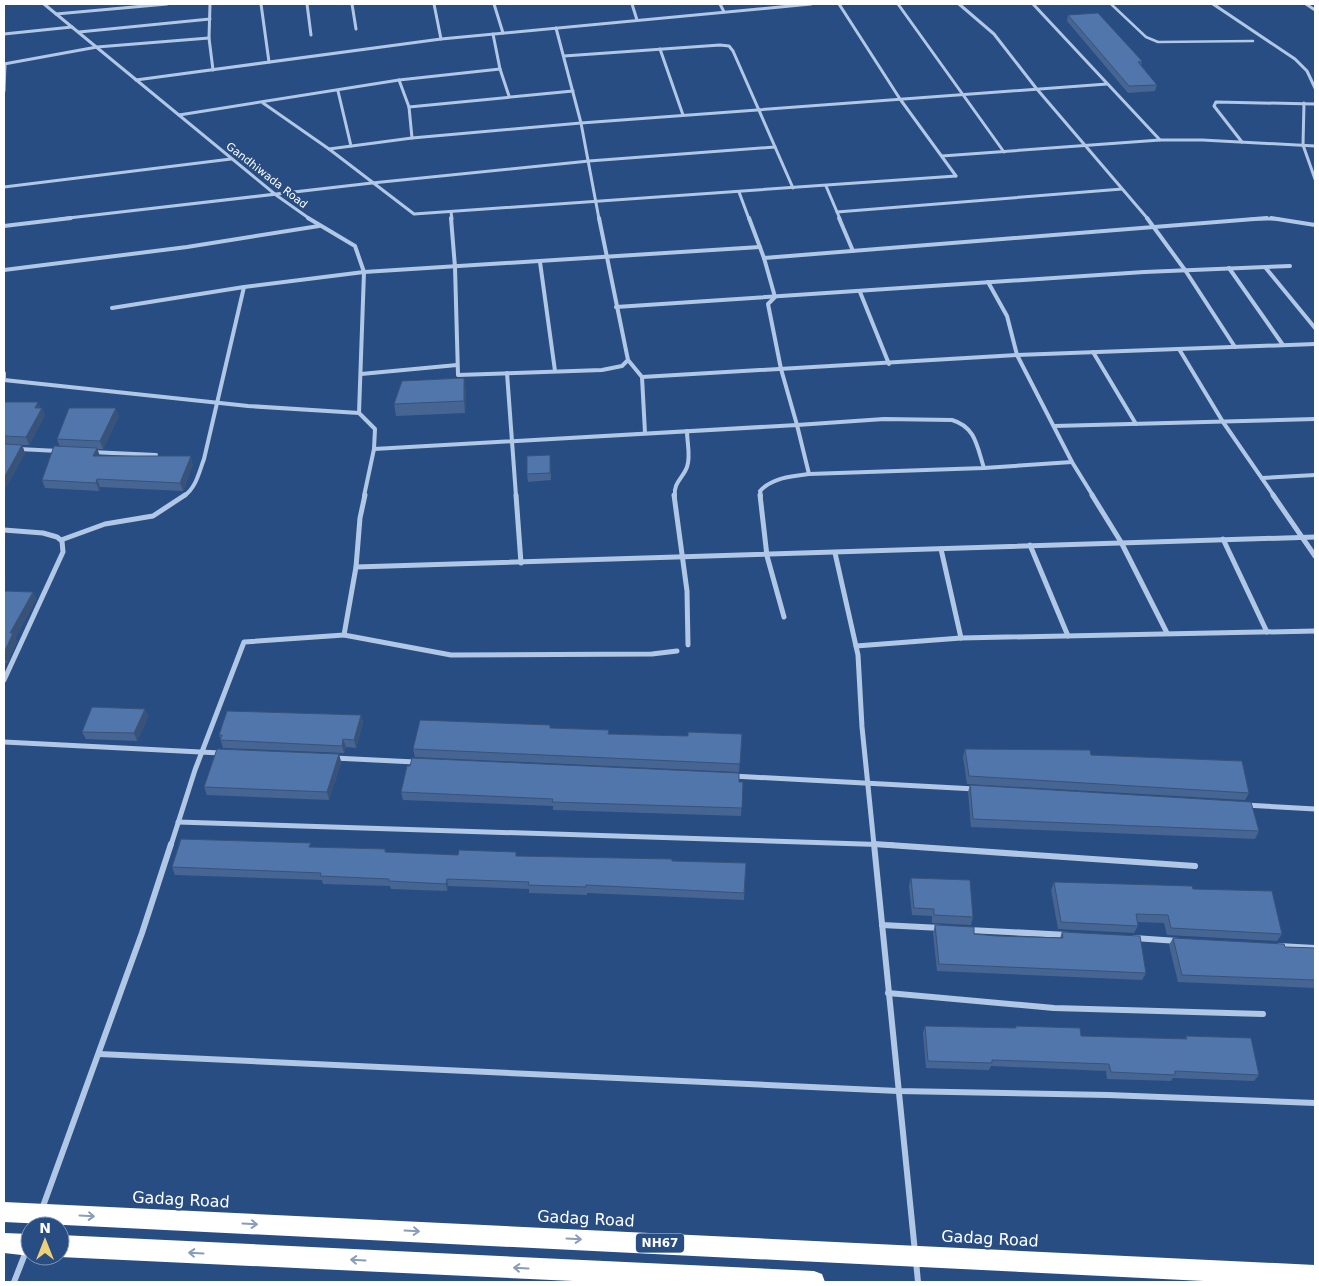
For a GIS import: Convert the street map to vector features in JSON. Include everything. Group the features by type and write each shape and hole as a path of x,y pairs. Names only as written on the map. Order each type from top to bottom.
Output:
{"highway":[{"name":"Gadag Road","path":"4,1212 32,1216"},
{"name":"Gadag Road","path":"70,1218 916,1255 1315,1276"},
{"path":"4,1243 20,1244"},
{"path":"70,1246 814,1282"}],"street":[{"name":"Gandhiwada Road","path":"44,4 276,195 319,226 355,246 364,272 359,413"},
{"path":"56,14 167,4"},
{"path":"210,4 209,38 212,70"},
{"path":"261,4 269,62"},
{"path":"307,4 311,35"},
{"path":"352,4 356,29"},
{"path":"434,4 441,39"},
{"path":"494,4 502,33"},
{"path":"632,4 637,20"},
{"path":"720,4 724,12"},
{"path":"136,80 441,39 811,4"},
{"path":"263,103 329,149 414,214 956,176 900,99 839,4"},
{"path":"898,4 964,93 1004,152"},
{"path":"959,4 994,34 1036,88 1154,227 1185,270 1235,347"},
{"path":"1033,4 1160,140"},
{"path":"1214,4 1295,59 1307,71 1315,88"},
{"path":"1306,4 1315,10"},
{"path":"78,32 210,19"},
{"path":"4,34 72,26"},
{"path":"556,28 582,123 606,258 616,307 624,334 628,360 642,377 645,433"},
{"path":"493,34 508,96"},
{"path":"4,91 4,64 97,47 209,38"},
{"path":"564,56 720,45 729,46 793,188"},
{"path":"660,49 683,115"},
{"path":"179,115 399,80 500,69"},
{"path":"399,80 409,107 412,138"},
{"path":"329,149 412,138 582,123 964,93 1108,84"},
{"path":"338,91 350,146"},
{"path":"409,107 573,91"},
{"path":"1242,142 1214,106 1216,102 1315,104"},
{"path":"1304,103 1303,145 1315,179"},
{"path":"942,156 1160,140 1202,140 1315,146"},
{"path":"4,226 372,183 589,161 776,147"},
{"path":"4,187 231,159"},
{"path":"826,186 854,251"},
{"path":"837,212 1122,189"},
{"path":"739,192 764,258 775,297"},
{"path":"450,212 455,267 458,375 614,368 622,366 628,360"},
{"path":"764,258 1270,218 1315,225"},
{"path":"4,270 187,247 319,226"},
{"path":"112,308 364,272 760,247"},
{"path":"540,262 555,371"},
{"path":"616,307 1185,270 1290,266"},
{"path":"1265,267 1315,328"},
{"path":"1229,268 1283,345"},
{"path":"988,282 1007,316 1017,355 1072,462 1121,542 1167,633"},
{"path":"61,540 98,526 154,516 188,493 197,479 204,459 244,288"},
{"path":"860,292 889,364"},
{"path":"775,297 768,304 780,370 797,425 809,474"},
{"path":"642,377 1017,355 1315,344"},
{"path":"1179,349 1223,422 1315,556"},
{"path":"1093,352 1136,424"},
{"path":"361,374 457,364"},
{"path":"4,373 4,380 216,402 359,413 375,429 374,449 360,518 356,567 344,635"},
{"path":"507,373 521,563"},
{"path":"374,449 926,418 958,420 969,430 984,468"},
{"path":"1054,426 1315,419"},
{"path":"686,431 688,464 675,484 674,491 687,591 688,645"},
{"path":"13,449 61,451"},
{"path":"89,452 156,455"},
{"path":"784,617 768,556 760,491 764,485 809,474 984,468 1072,462"},
{"path":"1262,478 1315,476"},
{"path":"4,530 33,531 55,535 63,544 63,552 4,680"},
{"path":"356,567 768,556 1121,542 1315,537"},
{"path":"1223,539 1267,632"},
{"path":"1030,546 1068,636"},
{"path":"941,549 961,638"},
{"path":"834,553 856,646 888,993 918,1282"},
{"path":"856,646 961,638 1315,631"},
{"path":"39,1216 142,933 202,752 244,642 344,635 451,655 652,654 677,651"},
{"path":"4,742 232,753"},
{"path":"331,758 421,762"},
{"path":"728,776 868,782 979,790"},
{"path":"1236,804 1315,808"},
{"path":"178,822 874,844 1195,866"},
{"path":"882,925 951,929"},
{"path":"960,929 1079,936"},
{"path":"1128,938 1187,941"},
{"path":"1276,946 1315,948"},
{"path":"888,993 1054,1008 1263,1014"},
{"path":"99,1054 898,1091 1108,1095 1315,1104"},
{"path":"14,1282 21,1266"}],"lane":[{"path":"1111,4 1146,37 1158,42 1253,41"}],"building":[{"path":"1098,13 1142,61 1138,62 1157,85 1129,86 1068,15"},
{"path":"464,378 464,401 394,404 402,381"},
{"path":"4,402 38,402 35,408 42,408 26,437 4,436"},
{"path":"69,408 116,408 100,441 57,439"},
{"path":"4,444 22,445 4,478"},
{"path":"54,446 97,448 93,456 191,456 180,483 97,479 96,483 42,480"},
{"path":"550,455 550,473 527,474 527,456"},
{"path":"4,591 33,592 10,633 13,633 4,653"},
{"path":"92,707 145,709 134,733 82,732"},
{"path":"227,711 361,715 354,740 343,739 342,746 220,740 222,735 219,735"},
{"path":"420,720 550,725 550,728 609,730 608,734 688,736 688,732 742,734 740,764 413,749"},
{"path":"217,749 339,754 327,792 204,787"},
{"path":"965,749 1090,750 1091,755 1242,761 1249,793 969,776"},
{"path":"412,758 739,773 739,782 743,782 742,808 552,802 553,799 401,792 407,766 410,766"},
{"path":"970,785 1251,802 1259,831 973,819"},
{"path":"181,839 311,843 309,847 385,849 385,852 458,855 459,850 516,852 516,856 672,859 672,861 746,863 744,893 586,885 586,887 528,885 529,882 447,879 446,884 320,876 321,873 172,867"},
{"path":"911,878 970,880 973,917 934,915 934,909 914,908"},
{"path":"1054,882 1192,886 1193,889 1272,891 1282,934 1171,928 1168,915 1136,914 1138,926 1061,922"},
{"path":"935,925 974,927 974,934 997,936 1063,938 1062,932 1140,936 1146,973 939,964"},
{"path":"1173,938 1284,944 1285,947 1315,948 1315,980 1182,975"},
{"path":"925,1026 1080,1028 1081,1036 1187,1039 1186,1036 1251,1038 1259,1075 1175,1071 1175,1075 1111,1072 1109,1064 992,1060 992,1063 928,1061"}]}
